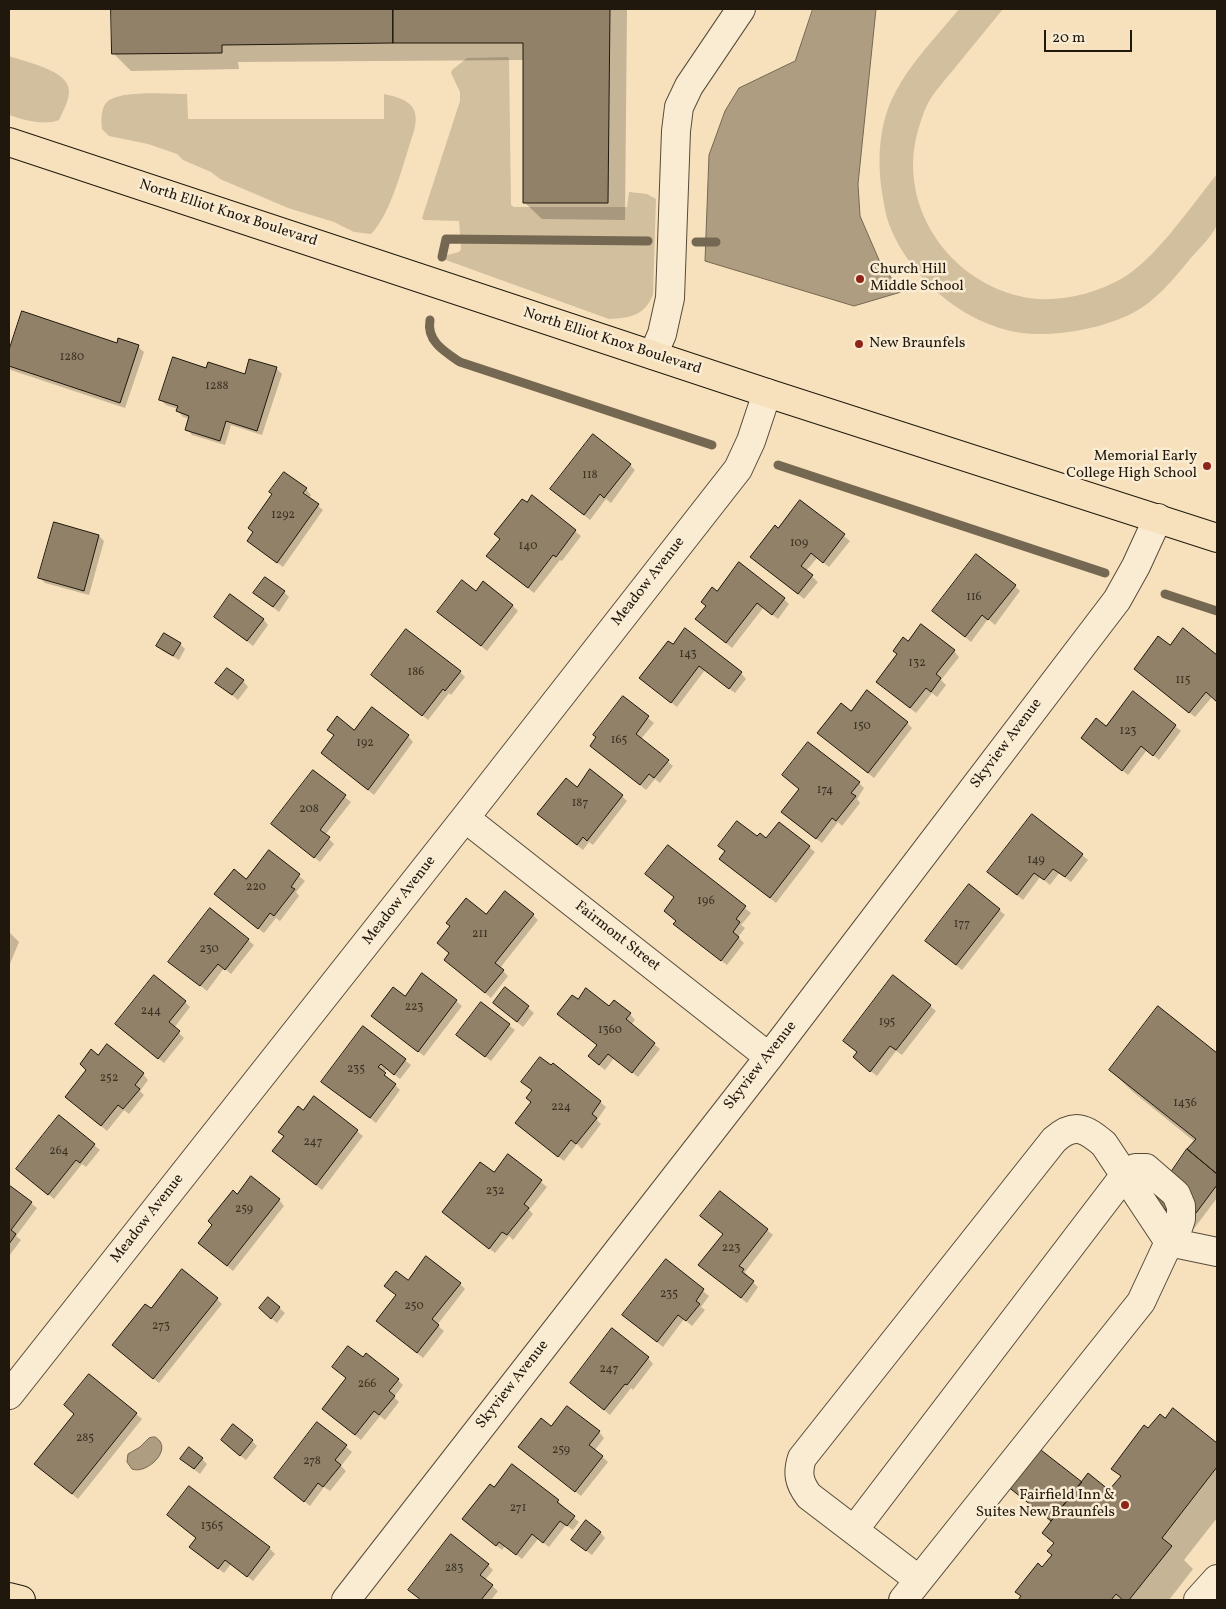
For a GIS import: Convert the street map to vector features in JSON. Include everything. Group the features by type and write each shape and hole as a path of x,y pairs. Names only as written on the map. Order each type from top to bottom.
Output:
{"main road":[{"name":"North Elliot Knox Boulevard","path":"9,142 767,393 1217,538"},
{"path":"9,1597 21,1600"}],"street":[{"path":"653,355 662,334 670,298 676,131 679,107 689,86 741,9"},
{"name":"Meadow Avenue","path":"9,1396 738,469 751,440 767,393"},
{"name":"Skyview Avenue","path":"346,1600 768,1057 1117,600 1136,566 1158,518"},
{"name":"Fairmont Street","path":"465,818 768,1057"},
{"path":"1169,1242 1141,1302 911,1590 854,1530 809,1496 803,1488 798,1469 802,1458 1054,1140 1062,1133 1081,1128 1104,1144 1169,1242 1217,1252"},
{"path":"854,1530 1124,1176"},
{"path":"1198,1600 1217,1579"}],"shaded area":[{"path":"813,9 876,9 858,184 860,216 879,260 901,292 854,306 705,261 709,155 725,111 739,88 795,61"},
{"path":"959,9 1003,9 938,88 928,103 915,143 913,168 916,193 924,216 936,238 951,257 970,273 991,286 1028,298 1055,299 1069,297 1109,285 1121,279 1147,259 1217,174 1218,217 1214,231 1170,283 1155,298 1138,310 1107,324 1070,332 1033,334 1011,331 989,324 968,314 948,301 930,286 901,249 889,225 880,180 881,141 886,116 895,93 916,60"},
{"path":"9,56 54,72 67,84 68,98 59,120 40,122 9,115"},
{"path":"467,58 509,58 511,205 514,207 627,207 629,192 647,194 656,199 653,295 641,312 630,317 609,319 443,259 444,256 459,252 461,249 459,221 424,220 422,218 460,101 460,92 451,73 452,70"},
{"path":"132,94 187,94 188,119 384,119 384,94 405,101 414,109 416,122 402,171 391,200 378,225 371,234 354,232 334,222 288,208 220,179 211,172 183,160 177,154 148,144 109,136 102,129 103,108 112,99"},
{"path":"155,1437 162,1447 157,1459 145,1468 132,1469 127,1462 128,1454 140,1447 149,1438"}],"building":[{"path":"111,9 393,9 393,43 222,45 222,53 112,54"},
{"path":"393,9 610,9 608,203 523,203 523,43 393,43"},
{"path":"22,311 117,343 118,338 139,345 120,403 9,366 9,350"},
{"path":"173,357 206,368 208,362 245,374 249,359 277,367 257,431 226,421 220,441 185,430 189,416 176,411 178,406 159,400"},
{"path":"593,434 631,464 604,498 600,494 584,515 550,489"},
{"path":"284,472 307,488 303,493 319,504 277,563 247,541 253,532 248,528 272,494 269,492"},
{"path":"532,495 576,530 556,557 553,555 528,588 486,556 500,539 494,534 522,499 527,502"},
{"path":"800,500 845,534 823,563 811,553 801,566 813,575 798,594 750,557 775,525 778,528"},
{"path":"54,522 99,535 84,591 38,578"},
{"path":"976,554 1016,585 988,620 982,615 965,637 932,611"},
{"path":"739,562 785,598 772,615 757,603 726,643 695,619 706,606 701,602 712,587 717,591"},
{"path":"265,577 285,591 273,607 253,593"},
{"path":"462,580 476,591 483,581 513,605 481,646 437,612"},
{"path":"230,594 264,619 247,641 214,617"},
{"path":"921,624 955,650 936,674 941,678 931,692 926,688 910,708 876,682 897,654 893,651 903,637 908,641"},
{"path":"685,628 742,672 729,689 699,666 671,703 639,678 668,641 673,644"},
{"path":"1183,628 1217,655 1217,702 1206,692 1189,713 1134,669 1158,636 1170,645"},
{"path":"406,629 461,671 445,691 443,689 422,716 371,675"},
{"path":"164,633 181,643 173,656 156,646"},
{"path":"227,668 244,680 232,695 215,683"},
{"path":"867,690 908,722 868,773 817,733 841,703 851,711"},
{"path":"1133,691 1176,725 1153,756 1141,746 1122,771 1081,738 1096,718 1106,726"},
{"path":"623,696 649,716 636,734 669,760 654,778 649,774 640,785 590,746 596,737 593,735"},
{"path":"372,707 409,735 368,790 321,753 334,735 327,730 337,716 354,730"},
{"path":"808,742 860,782 851,793 856,796 836,821 832,818 816,839 781,812 799,789 782,775"},
{"path":"590,769 623,795 587,841 583,837 577,845 537,814 566,778 577,787"},
{"path":"313,770 346,795 320,830 330,837 314,858 271,824"},
{"path":"1032,814 1083,854 1065,877 1053,869 1044,880 1034,873 1017,895 987,872"},
{"path":"737,821 757,836 760,833 766,838 779,822 810,846 770,898 719,859 725,851 718,846"},
{"path":"668,845 746,906 736,919 740,922 733,932 739,937 721,961 673,924 676,921 664,911 674,897 645,874"},
{"path":"269,850 300,874 291,887 295,889 274,916 270,913 258,929 214,894 234,869 246,879"},
{"path":"969,884 1000,909 956,965 925,941"},
{"path":"505,891 534,914 495,963 504,970 485,993 444,960 449,953 437,943 450,926 446,923 466,898 486,914"},
{"path":"210,908 249,939 225,970 218,964 200,986 168,962"},
{"path":"422,973 457,1000 418,1052 371,1016 393,987 405,996"},
{"path":"154,975 186,1001 169,1022 180,1031 158,1059 115,1024"},
{"path":"893,975 931,1005 896,1050 890,1046 870,1072 853,1057 857,1052 843,1041"},
{"path":"505,987 529,1006 517,1022 493,1003"},
{"path":"586,988 609,1006 614,1000 631,1013 626,1019 655,1043 632,1073 608,1054 599,1065 588,1056 597,1045 557,1014 572,995 578,999"},
{"path":"481,1002 510,1024 485,1057 456,1035"},
{"path":"1158,1006 1217,1053 1217,1174 1187,1149 1196,1139 1109,1070"},
{"path":"363,1026 406,1059 394,1075 381,1064 378,1067 386,1073 384,1075 396,1084 370,1118 321,1082"},
{"path":"107,1044 144,1073 135,1085 140,1089 123,1109 118,1105 101,1126 65,1097 86,1070 80,1064 91,1049 98,1055"},
{"path":"540,1057 551,1065 553,1063 601,1101 592,1114 597,1118 576,1144 571,1140 558,1157 515,1123 531,1102 526,1098 532,1090 521,1082"},
{"path":"314,1096 358,1130 316,1185 272,1151 284,1136 278,1132 298,1106 303,1110"},
{"path":"59,1115 95,1144 80,1163 76,1160 48,1195 16,1169"},
{"path":"1187,1149 1217,1174 1217,1185 1187,1225 1152,1200"},
{"path":"508,1154 542,1180 524,1204 529,1208 507,1235 502,1232 489,1249 442,1212 480,1162 494,1172"},
{"path":"251,1176 280,1199 227,1266 198,1243 212,1225 208,1221 233,1190 237,1194"},
{"path":"9,1185 32,1202 11,1230 16,1234 9,1244"},
{"path":"720,1191 768,1229 739,1266 744,1269 742,1272 754,1281 741,1298 698,1265 723,1234 700,1216"},
{"path":"426,1256 461,1283 432,1319 439,1325 417,1353 376,1321 396,1295 384,1286 396,1271 408,1280"},
{"path":"666,1259 704,1289 696,1301 700,1304 686,1321 678,1315 657,1342 622,1315"},
{"path":"182,1269 218,1298 153,1379 112,1345 145,1304 151,1308"},
{"path":"268,1297 280,1307 271,1319 259,1308"},
{"path":"612,1328 649,1357 604,1410 570,1383"},
{"path":"348,1346 363,1357 366,1353 399,1379 389,1391 395,1396 379,1415 374,1411 355,1435 322,1409 346,1378 332,1367"},
{"path":"89,1374 137,1413 72,1494 34,1464 74,1414 64,1405"},
{"path":"567,1406 600,1431 589,1445 603,1456 575,1492 518,1447 541,1418 551,1426"},
{"name":"Fairfield Inn & Suites New Braunfels","path":"1173,1408 1217,1443 1217,1467 1162,1538 1172,1546 1129,1600 1123,1600 1116,1594 1111,1600 1018,1600 1021,1596 1015,1592 1038,1563 1042,1567 1052,1555 1047,1551 1054,1543 1042,1533 1088,1473 1109,1490 1121,1476 1111,1469 1144,1425 1148,1428 1160,1414 1165,1418"},
{"path":"317,1422 347,1445 335,1460 341,1465 323,1487 318,1483 304,1502 274,1478"},
{"path":"233,1424 253,1440 240,1456 221,1440"},
{"path":"189,1447 203,1458 194,1469 180,1459"},
{"path":"1037,1447 1082,1482 1051,1521 1007,1486"},
{"path":"512,1464 559,1500 557,1502 575,1516 567,1526 560,1521 543,1543 532,1534 516,1555 499,1542 496,1546 462,1519 490,1484 494,1487"},
{"path":"189,1486 270,1547 247,1577 225,1560 218,1569 189,1547 196,1538 167,1515"},
{"path":"586,1520 601,1532 586,1551 571,1540"},
{"path":"451,1534 489,1564 480,1575 493,1585 481,1600 421,1600 408,1590"}],"waterway":[{"path":"442,257 446,239 648,241"},
{"path":"696,242 716,242"},
{"path":"430,320 431,334 434,340 443,350 460,362 712,445"},
{"path":"778,465 1105,573"},
{"path":"1165,594 1217,611"}],"place":[{"name":"Church Hill Middle School","path":"860,279"},
{"name":"New Braunfels","path":"859,344"},
{"name":"Memorial Early College High School","path":"1207,466"},
{"name":"Fairfield Inn & Suites New Braunfels","path":"1125,1505"}]}
